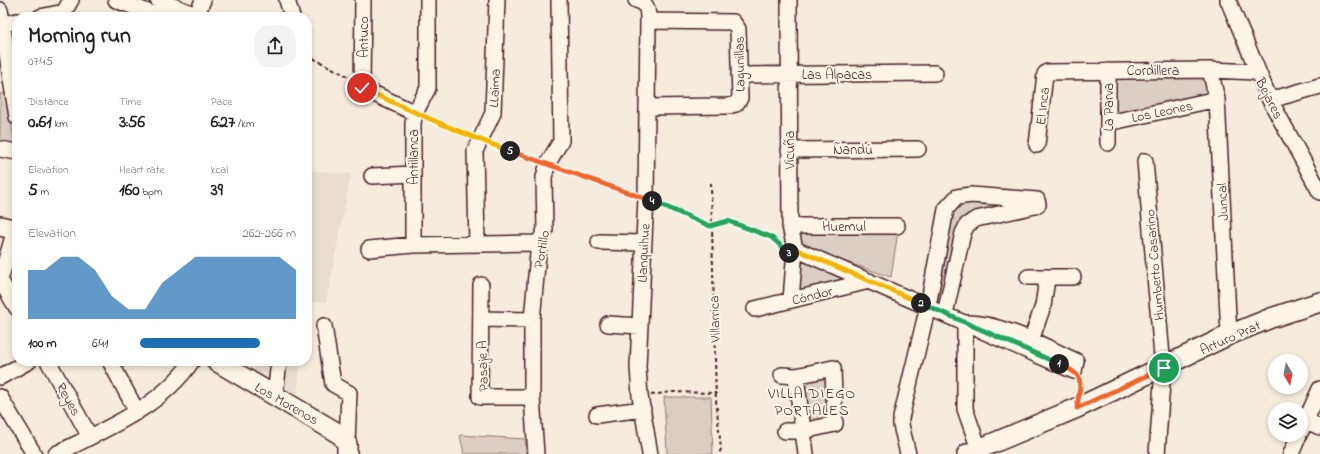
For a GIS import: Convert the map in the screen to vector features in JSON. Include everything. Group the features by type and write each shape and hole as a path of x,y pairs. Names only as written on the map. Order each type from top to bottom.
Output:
{"main road":[{"name":"Arturo Prat","path":"973,452 1003,446 1077,408 1229,336 1271,318 1320,302"},
{"name":"Los Morenos","path":"224,366 341,435 347,449"}],"street":[{"path":"64,12 71,0"},
{"path":"116,0 148,12"},
{"path":"158,0 186,12"},
{"path":"199,12 203,0"},
{"path":"287,0 291,12"},
{"name":"Antuco","path":"362,88 363,0"},
{"name":"Antillanca","path":"413,246 413,123 415,113 428,88 428,0"},
{"name":"LLaima","path":"477,244 475,151 493,113 497,0"},
{"name":"Portillo","path":"536,454 532,398 532,320 539,243 545,230 544,177 548,163 561,141 559,0"},
{"name":"Vicuña","path":"789,0 790,226 794,253 791,300"},
{"name":"Bejares","path":"1228,0 1270,100 1320,192"},
{"name":"Llanquihue","path":"641,2 648,9 648,107 646,198 638,367 641,402 650,454"},
{"path":"5,20 6,89 12,104"},
{"name":"Lagunillas","path":"648,21 733,22 738,29 740,98 736,104 728,106 648,107"},
{"name":"Cordillera","path":"1050,72 1210,70 1257,72"},
{"name":"Juncal","path":"1210,70 1216,99 1229,336"},
{"name":"La Parva","path":"1108,71 1108,143"},
{"name":"El Inca","path":"1038,144 1045,74 1050,72"},
{"name":"Las Alpacas","path":"739,75 934,73"},
{"path":"1270,100 1320,86"},
{"path":"362,88 415,113"},
{"name":"Los Leones","path":"1108,123 1216,99"},
{"path":"0,149 12,151"},
{"name":"Ñandú","path":"789,150 918,149"},
{"name":"Humberto Casarino","path":"1145,161 1164,368 1157,454"},
{"path":"372,176 413,174"},
{"path":"908,454 901,425 901,418 928,306 946,209 957,197 971,195 1035,198 1038,202 1035,206 976,219 967,225 963,233 945,314"},
{"name":"Huemul","path":"790,226 897,226"},
{"path":"11,229 0,280 12,300"},
{"path":"599,242 644,243"},
{"path":"369,248 539,243"},
{"path":"794,253 869,281 965,323 1029,346 1075,366"},
{"path":"1028,277 1047,279 1073,278"},
{"path":"1029,346 1043,306 1047,279"},
{"name":"Cóndor","path":"755,309 869,281"},
{"name":"Pasaje A","path":"481,286 480,397 532,398"},
{"path":"481,319 532,320"},
{"path":"965,323 965,409 973,452"},
{"path":"608,324 640,326"},
{"path":"324,326 333,384 349,393 347,449"},
{"path":"0,377 20,366"},
{"name":"Reyes","path":"51,366 90,437"},
{"path":"113,366 137,412"},
{"path":"56,454 137,412 177,381 188,366"},
{"path":"269,366 270,394"},
{"path":"270,394 278,366"},
{"path":"785,431 803,431 835,424 833,368 789,376 803,431 806,454"},
{"path":"1308,415 1320,389"},
{"path":"0,397 34,454"},
{"path":"597,415 641,402"},
{"path":"1308,426 1320,427"},
{"path":"1290,454 1296,442"}],"path":[{"path":"312,58 350,78 362,88"},
{"path":"415,113 479,140 646,198 710,226 728,221 771,237 794,253"},
{"name":"Villarrica","path":"710,183 710,226 716,393 722,449 719,454"},
{"path":"1075,366 1080,383 1077,408"},
{"path":"641,402 671,392 716,393"}],"shaded area":[{"path":"1205,77 1209,96 1115,116 1114,78"},
{"path":"6,93 12,128 12,145 0,143 0,94"},
{"path":"312,170 351,174 326,302 312,302"},
{"path":"969,200 1027,203 967,214 960,222 943,307 932,305 951,211 956,205"},
{"path":"800,230 898,231 891,277 801,247"},
{"path":"797,257 854,280 797,295"},
{"path":"254,366 300,366 297,398 253,371"},
{"path":"831,372 831,421 809,423 803,378"},
{"path":"664,397 711,397 713,454 667,454"},
{"path":"460,435 525,439 526,454 464,454"}],"district":[{"name":"VILLA DIEGO PORTALES","path":"812,402"}],"route":[{"path":"362,88 415,113 479,140 646,198 710,226 728,221 771,237 794,257 795,249 1074,371 1079,376 1080,383 1077,408 1164,368"}]}
